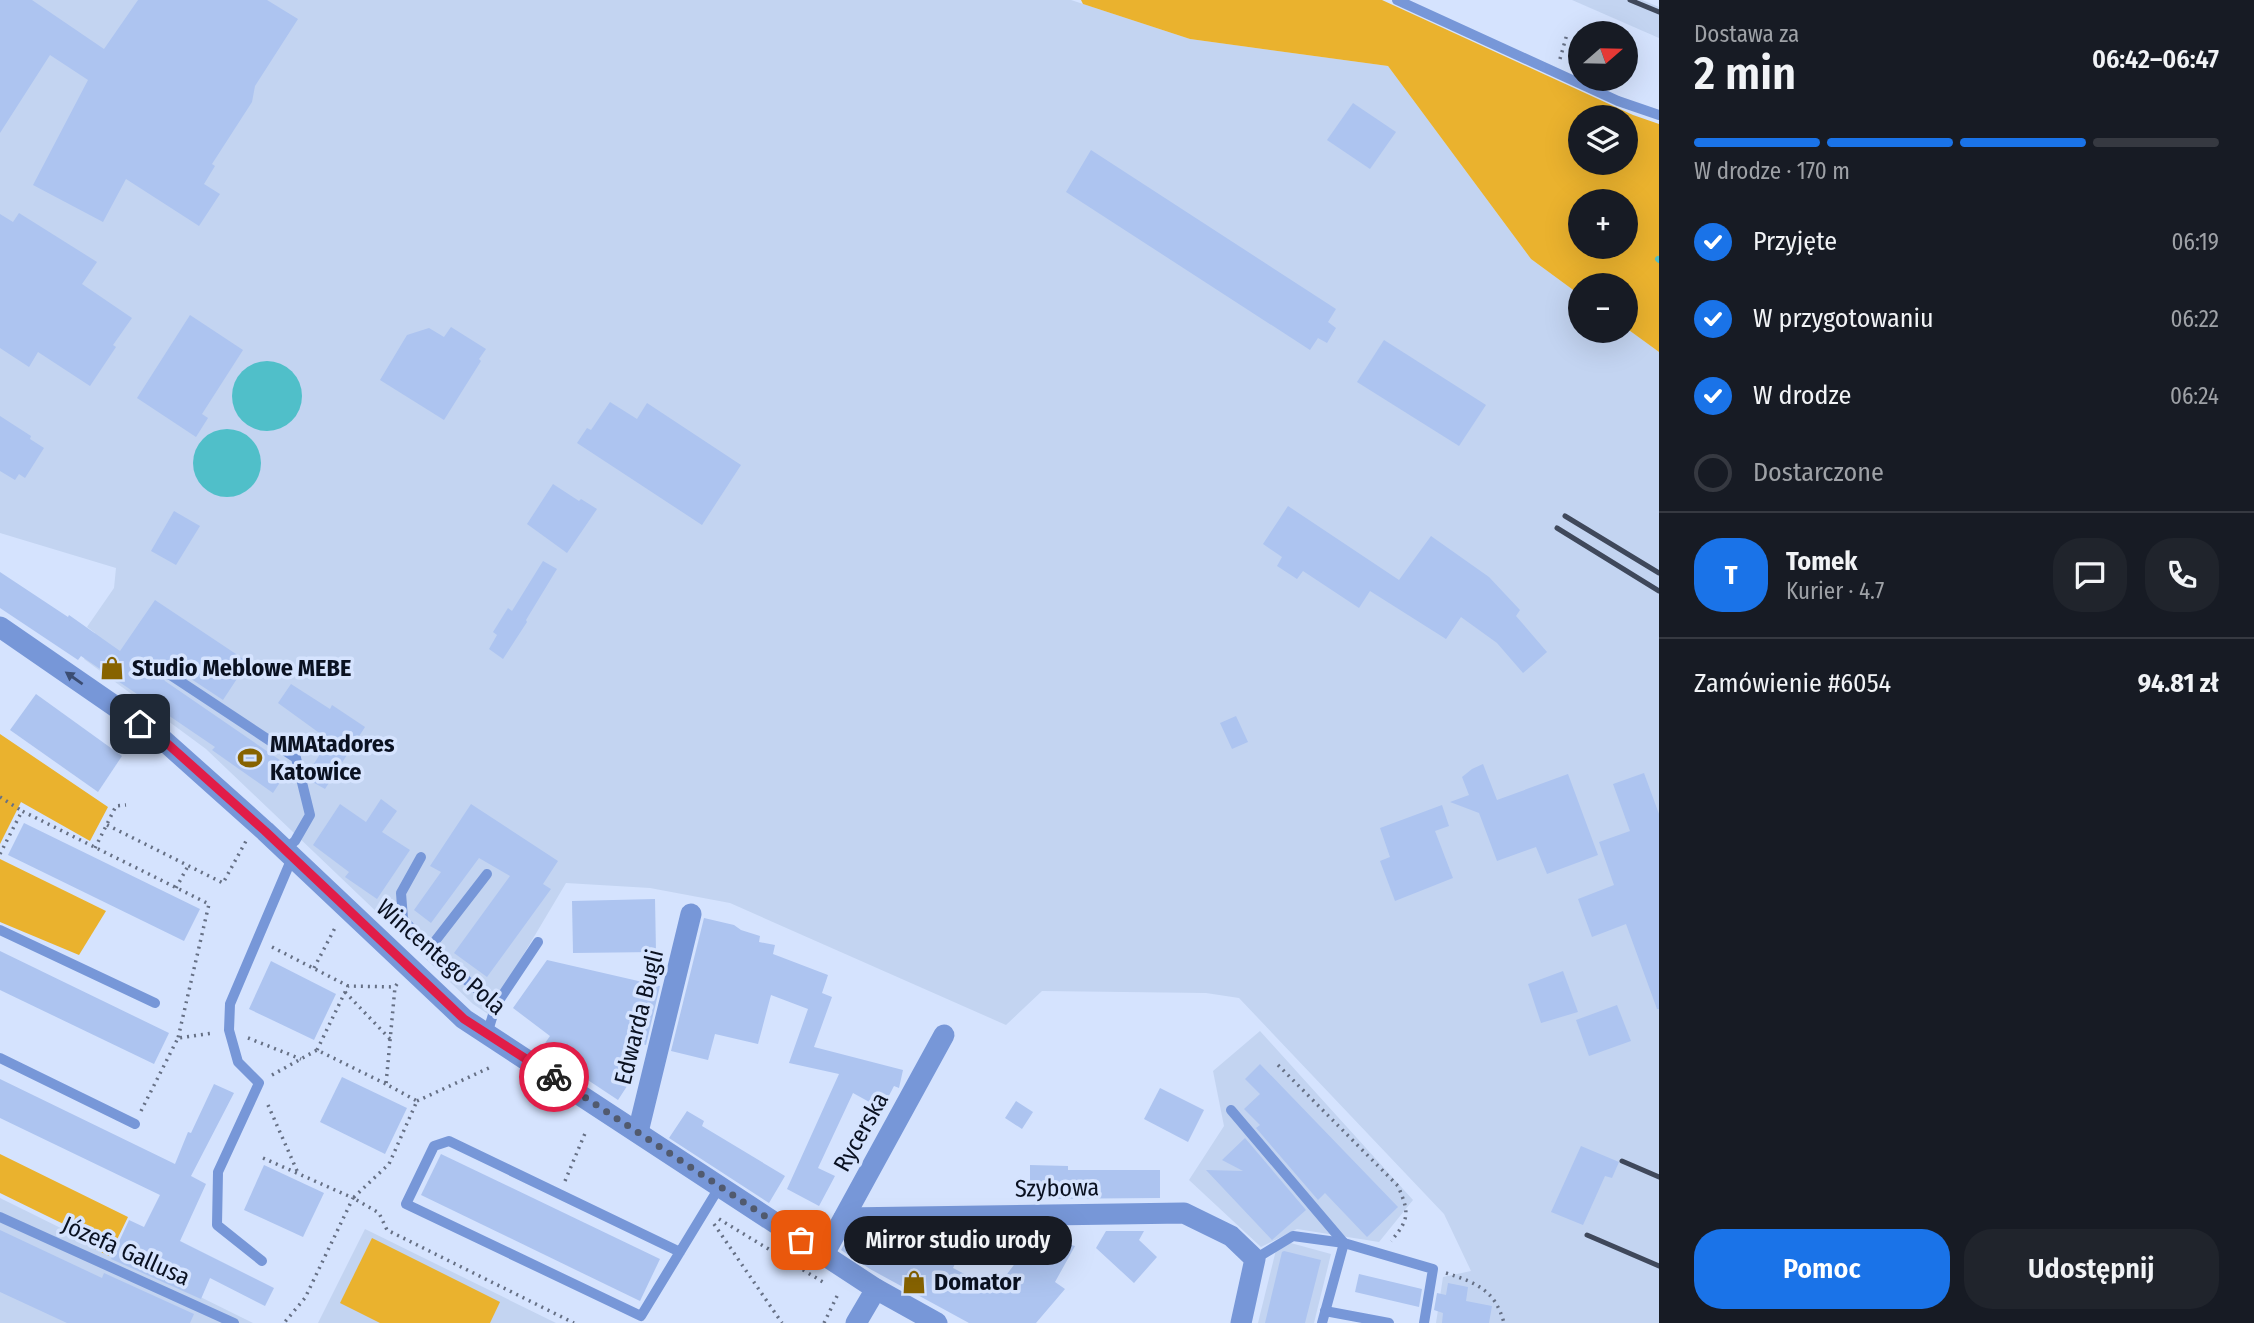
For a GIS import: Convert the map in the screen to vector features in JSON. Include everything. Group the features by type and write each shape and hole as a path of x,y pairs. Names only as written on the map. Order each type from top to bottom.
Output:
{"street":[{"name":"Wincentego Pola","path":"0,627 161,738 464,1019 876,1289 937,1323"},
{"name":"Edwarda Bugli","path":"638,1132 691,914"},
{"name":"Rycerska","path":"824,1254 944,1035"},
{"name":"Szybowa","path":"844,1218 1184,1213 1231,1236 1255,1259"},
{"path":"1241,1323 1255,1259"},
{"path":"856,1323 876,1289"}],"lane":[{"path":"1397,0 1618,101 1659,115"},
{"path":"169,674 296,758 310,815 288,854 230,1004 229,1030 238,1062 259,1083 218,1172 217,1225 262,1261"},
{"path":"421,857 401,893 403,919 429,949 496,1005"},
{"path":"429,949 487,874"},
{"path":"0,930 155,1003"},
{"path":"487,1034 496,1005 538,942"},
{"path":"0,1058 135,1124"},
{"path":"1231,1110 1344,1243"},
{"path":"680,1252 449,1142 434,1146 407,1204 641,1316 705,1211 720,1186"},
{"name":"Józefa Gallusa","path":"0,1217 234,1323"},
{"path":"1255,1259 1293,1236 1344,1243 1433,1269 1424,1323"},
{"path":"1322,1323 1344,1243"},
{"path":"1325,1311 1389,1323"}],"path":[{"path":"0,797 22,811 209,904 178,1038 135,1124"},
{"path":"95,848 116,806 126,805"},
{"path":"0,854 22,811"},
{"path":"107,825 223,883 243,848"},
{"path":"176,888 188,866"},
{"path":"314,968 339,921"},
{"path":"257,939 348,986 394,987 401,981"},
{"path":"298,1174 259,1083 317,1050 348,986"},
{"path":"386,1084 394,987"},
{"path":"345,992 390,1039"},
{"path":"229,1030 301,1059"},
{"path":"178,1038 193,1035"},
{"path":"317,1050 417,1101"},
{"path":"1278,1065 1398,1186 1408,1208 1402,1229 1381,1254"},
{"path":"284,1323 305,1298 353,1198 388,1164 417,1101 491,1067"},
{"path":"559,1194 586,1131"},
{"path":"263,1158 353,1198 379,1213 387,1230 574,1323"},
{"path":"705,1211 848,1296"},
{"path":"705,1211 782,1323"},
{"path":"1433,1269 1467,1280 1487,1292 1499,1304 1504,1323"},
{"path":"824,1323 839,1292"}],"shaded area":[{"path":"0,0 1071,0 1190,39 1388,66 1531,259 1568,286 1568,343 1638,343 1638,337 1659,352 1659,1323 1436,1323 1443,1277 1471,1271 1444,1214 1239,998 1206,993 1042,991 1006,1025 730,903 650,888 566,883 488,1014 473,1004 206,749 84,659 95,633 87,627 114,588 116,568 0,533"},
{"path":"1081,0 1382,0 1568,85 1568,91 1581,91 1611,105 1568,105 1568,175 1638,175 1638,117 1659,124 1659,352 1638,337 1638,273 1568,273 1568,286 1531,259 1388,66 1190,39 1083,4"},
{"path":"1572,0 1642,0 1659,7 1659,38 1638,29 1638,21 1620,21"},
{"path":"267,361 292,371 302,396 292,421 267,431 242,421 232,396 242,371"},
{"path":"220,429 234,429 246,434 256,444 261,463 256,482 246,492 234,497 220,497 208,492 198,482 193,470 193,456 198,444 208,434"},
{"path":"0,734 108,807 90,841 21,802 0,844"},
{"path":"0,859 106,911 79,955 0,922"},
{"path":"1260,1031 1413,1200 1379,1242 1297,1229 1261,1247 1189,1180 1224,1126 1213,1071"},
{"path":"0,1154 128,1217 109,1256 85,1244 88,1236 0,1193"},
{"path":"0,1198 253,1323 0,1323"},
{"path":"365,1229 556,1323 318,1323"},
{"path":"372,1238 500,1302 490,1323 380,1323 340,1303"},
{"path":"1287,1242 1331,1254 1314,1323 1258,1323 1276,1250"}],"building":[{"path":"0,0 32,0 104,49 138,0 267,0 298,19 255,86 252,102 212,164 215,166 204,184 220,194 199,226 126,179 103,222 33,185 88,80 50,55 0,133"},
{"path":"1353,103 1396,132 1370,169 1327,140"},
{"path":"1091,150 1336,309 1328,322 1336,328 1327,343 1318,338 1310,350 1066,192"},
{"path":"19,213 97,262 82,284 132,318 90,386 38,352 29,367 0,348 0,214 13,222"},
{"path":"190,315 243,350 202,414 208,418 196,437 137,398"},
{"path":"451,327 486,349 444,420 380,380 407,335 429,328 444,337"},
{"path":"1384,340 1486,405 1459,446 1357,382"},
{"path":"610,402 637,419 647,403 741,465 702,525 577,443 587,428 591,430"},
{"path":"0,416 44,448 25,478 19,474 15,480 0,471"},
{"path":"553,484 597,509 567,553 527,524"},
{"path":"1288,506 1399,580 1431,536 1489,577 1520,610 1516,616 1547,652 1523,673 1497,643 1461,617 1446,639 1370,591 1359,608 1303,571 1297,579 1277,566 1282,557 1263,544"},
{"path":"174,511 200,526 176,565 151,551"},
{"path":"543,561 557,569 503,659 489,649 497,635 493,632 508,608 512,611"},
{"path":"0,572 120,651 155,600 248,662 223,700 173,667 165,667 161,674 165,681 290,767 273,793 212,750 215,747 81,656 78,660 0,608"},
{"path":"291,684 330,709 332,705 365,727 325,789 309,780 308,773 329,740 278,703"},
{"path":"36,694 122,756 98,792 10,730"},
{"path":"1236,716 1248,742 1232,749 1220,723"},
{"path":"1483,764 1497,800 1568,774 1598,855 1547,874 1536,847 1497,861 1479,813 1450,802 1469,795 1462,777"},
{"path":"1644,773 1659,814 1659,1009 1626,924 1592,937 1578,899 1614,885 1599,842 1630,831 1613,784"},
{"path":"381,799 397,811 382,832 410,850 377,899 345,877 349,872 313,845 340,804 366,822"},
{"path":"471,804 558,861 543,884 551,889 487,977 454,953 510,876 479,858 431,923 414,910 441,872 430,866"},
{"path":"1442,805 1449,826 1435,831 1453,878 1395,901 1380,861 1390,857 1380,828"},
{"path":"24,823 200,909 184,941 8,855"},
{"path":"655,899 656,952 573,953 572,901"},
{"path":"704,918 734,925 760,936 759,942 775,945 773,954 828,975 822,993 832,997 814,1047 903,1070 899,1088 894,1086 882,1109 853,1093 818,1168 835,1176 819,1206 787,1189 839,1074 789,1063 808,1009 771,995 758,1044 715,1034 708,1060 671,1051"},
{"path":"0,951 169,1033 154,1064 0,990"},
{"path":"547,960 660,986 646,1045 642,1044 631,1080 618,1100 541,1049 550,1036 513,1008"},
{"path":"271,961 336,994 314,1040 249,1009"},
{"path":"1563,971 1578,1012 1541,1023 1528,984"},
{"path":"1617,1005 1631,1041 1589,1056 1576,1020"},
{"path":"1260,1064 1398,1207 1367,1237 1325,1193 1318,1200 1256,1128 1260,1125 1244,1109 1260,1094 1245,1079"},
{"path":"342,1077 407,1108 385,1154 320,1122"},
{"path":"0,1079 175,1164 188,1132 191,1133 214,1084 234,1093 191,1176 206,1184 180,1241 274,1288 265,1306 210,1278 201,1299 111,1259 129,1220 144,1227 160,1195 0,1118"},
{"path":"1160,1088 1204,1110 1188,1142 1144,1119"},
{"path":"1016,1101 1033,1112 1022,1129 1005,1118"},
{"path":"687,1111 704,1121 702,1126 785,1176 769,1203 669,1138"},
{"path":"1245,1138 1306,1210 1272,1240 1206,1170 1243,1171 1222,1160"},
{"path":"1581,1146 1619,1162 1612,1178 1605,1176 1583,1225 1551,1212"},
{"path":"441,1154 660,1259 640,1301 421,1195"},
{"path":"264,1165 324,1193 303,1237 244,1210"},
{"path":"1030,1165 1068,1166 1068,1170 1160,1170 1160,1198 1030,1199"},
{"path":"972,1229 953,1268 995,1290 1032,1241 1053,1240 1075,1246 1055,1282 1065,1289 1036,1323 969,1323 870,1269 841,1250 851,1232 889,1234 886,1240 929,1262 929,1230"},
{"path":"0,1230 102,1278 104,1273 194,1314 190,1323 67,1323 0,1292"},
{"path":"1106,1231 1144,1231 1139,1240 1157,1257 1134,1283 1096,1248"},
{"path":"1284,1251 1321,1260 1305,1323 1265,1323"},
{"path":"1359,1274 1422,1289 1419,1307 1355,1292"},
{"path":"1448,1283 1468,1287 1466,1301 1492,1306 1489,1323 1442,1323 1443,1313 1434,1310 1437,1293 1446,1295"}],"railway":[{"path":"1630,0 1659,12"},
{"path":"1565,516 1659,573"},
{"path":"1557,528 1659,591"},
{"path":"1622,1161 1659,1177"},
{"path":"1587,1235 1659,1266"}],"way so far":[{"path":"554,1077 801,1240"}],"place":[{"name":"Studio Meblowe MEBE","path":"112,668"},
{"name":"MMAtadores Katowice","path":"250,758"},
{"name":"Mirror studio urody","path":"801,1240"},
{"name":"Domator","path":"914,1282"}],"route":[{"path":"140,724 161,738 265,831 464,1019 554,1077"}]}
